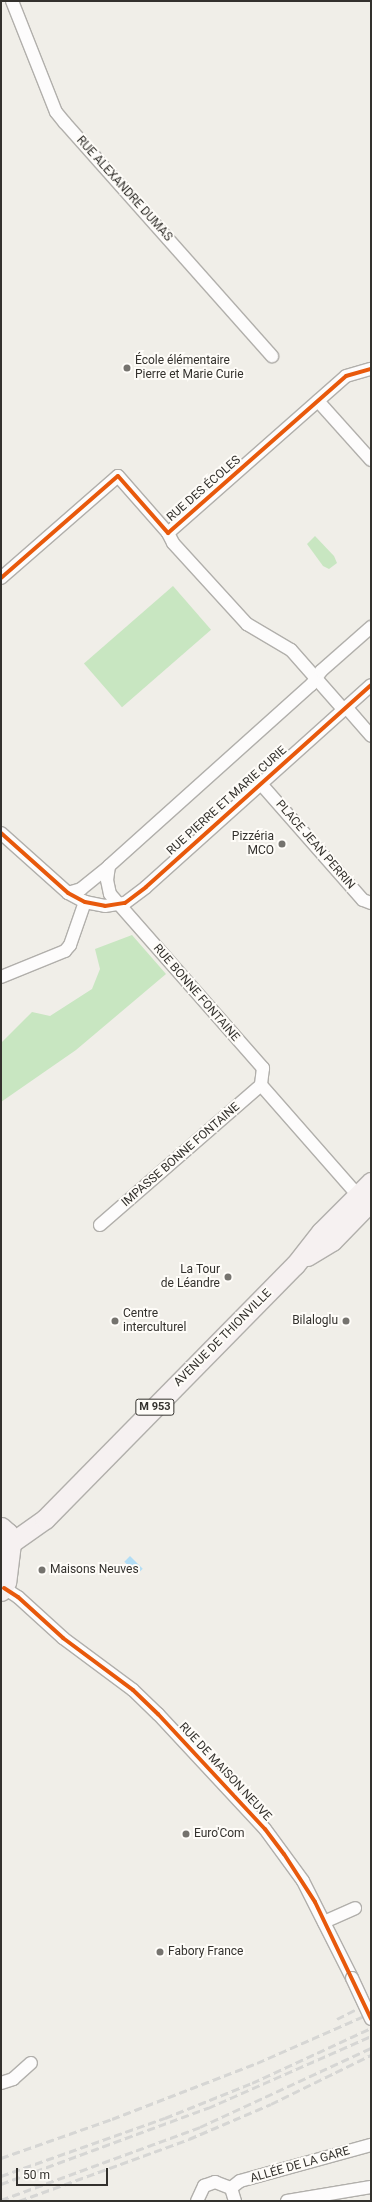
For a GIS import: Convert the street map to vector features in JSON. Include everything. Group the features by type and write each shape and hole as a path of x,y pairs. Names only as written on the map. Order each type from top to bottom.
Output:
{"main road":[{"name":"AVENUE DE THIONVILLE","path":"6,1535 45,1519 295,1265 332,1241 367,1196"},
{"path":"2,1590 6,1535"}],"street":[{"name":"RUE ALEXANDRE DUMAS","path":"12,1 56,112 272,356"},
{"name":"RUE DES ÉCOLES","path":"1,578 118,476 168,534 346,376 371,369"},
{"path":"318,401 371,460"},
{"path":"168,534 173,543 247,624 283,643 371,736"},
{"path":"68,893 81,889 109,866 311,685 316,678 371,627"},
{"name":"RUE PIERRE ET MARIE CURIE","path":"118,905 132,900 371,685"},
{"name":"PLACE JEAN PERRIN","path":"261,784 363,900 371,903"},
{"path":"1,833 68,893 85,902 118,905"},
{"path":"109,866 107,880 110,894 118,905"},
{"path":"1,977 65,951 70,945 85,902"},
{"name":"RUE BONNE FONTAINE","path":"118,905 263,1068 261,1085"},
{"path":"261,1085 367,1196"},
{"name":"IMPASSE BONNE FONTAINE","path":"100,1225 261,1085"},
{"name":"RUE DE MAISON NEUVE","path":"2,1590 18,1597 63,1638 133,1690 158,1714 284,1854 303,1881 371,2019"},
{"path":"324,1922 355,1908"},
{"path":"1,2083 14,2078 31,2063"},
{"name":"ALLÉE DE LA GARE","path":"230,2188 240,2181 371,2145"},
{"path":"197,2201 200,2190 210,2183 220,2182 230,2188 235,2201"},
{"path":"287,2201 371,2187"}],"green space":[{"path":"315,536 334,556 337,563 329,569 323,566 307,544"},
{"path":"173,586 211,630 122,707 84,663"},
{"path":"132,935 166,974 76,1050 1,1102 1,1043 32,1012 50,1016 92,989 100,969 95,949"}],"water":[{"path":"130,1556 143,1569 137,1574 124,1562"}],"railway":[{"path":"337,2019 371,2002"},
{"path":"1,2158 112,2119 257,2063 371,2013"},
{"path":"1,2176 165,2118 252,2083 371,2028"},
{"path":"1,2184 208,2108 371,2036"},
{"path":"1,2200 200,2127 371,2048"},
{"path":"19,2201 189,2139 271,2104 371,2055"}],"cycle path":[{"path":"1,578 118,476 168,533 346,376 371,369"},
{"path":"1,833 68,893 85,902 105,906 125,903 146,887 371,685"},
{"path":"4,1588 18,1597 63,1638 133,1690 158,1714 265,1829 284,1854 315,1902 371,2019"}],"place":[{"name":"École élémentaire Pierre et Marie Curie","path":"127,368"},
{"name":"Pizzéria MCO","path":"282,844"},
{"name":"La Tour de Léandre","path":"228,1277"},
{"name":"Centre interculturel","path":"115,1321"},
{"name":"Bilaloglu","path":"346,1321"},
{"name":"Maisons Neuves","path":"42,1570"},
{"name":"Euro'Com","path":"186,1834"},
{"name":"Fabory France","path":"160,1952"}]}
